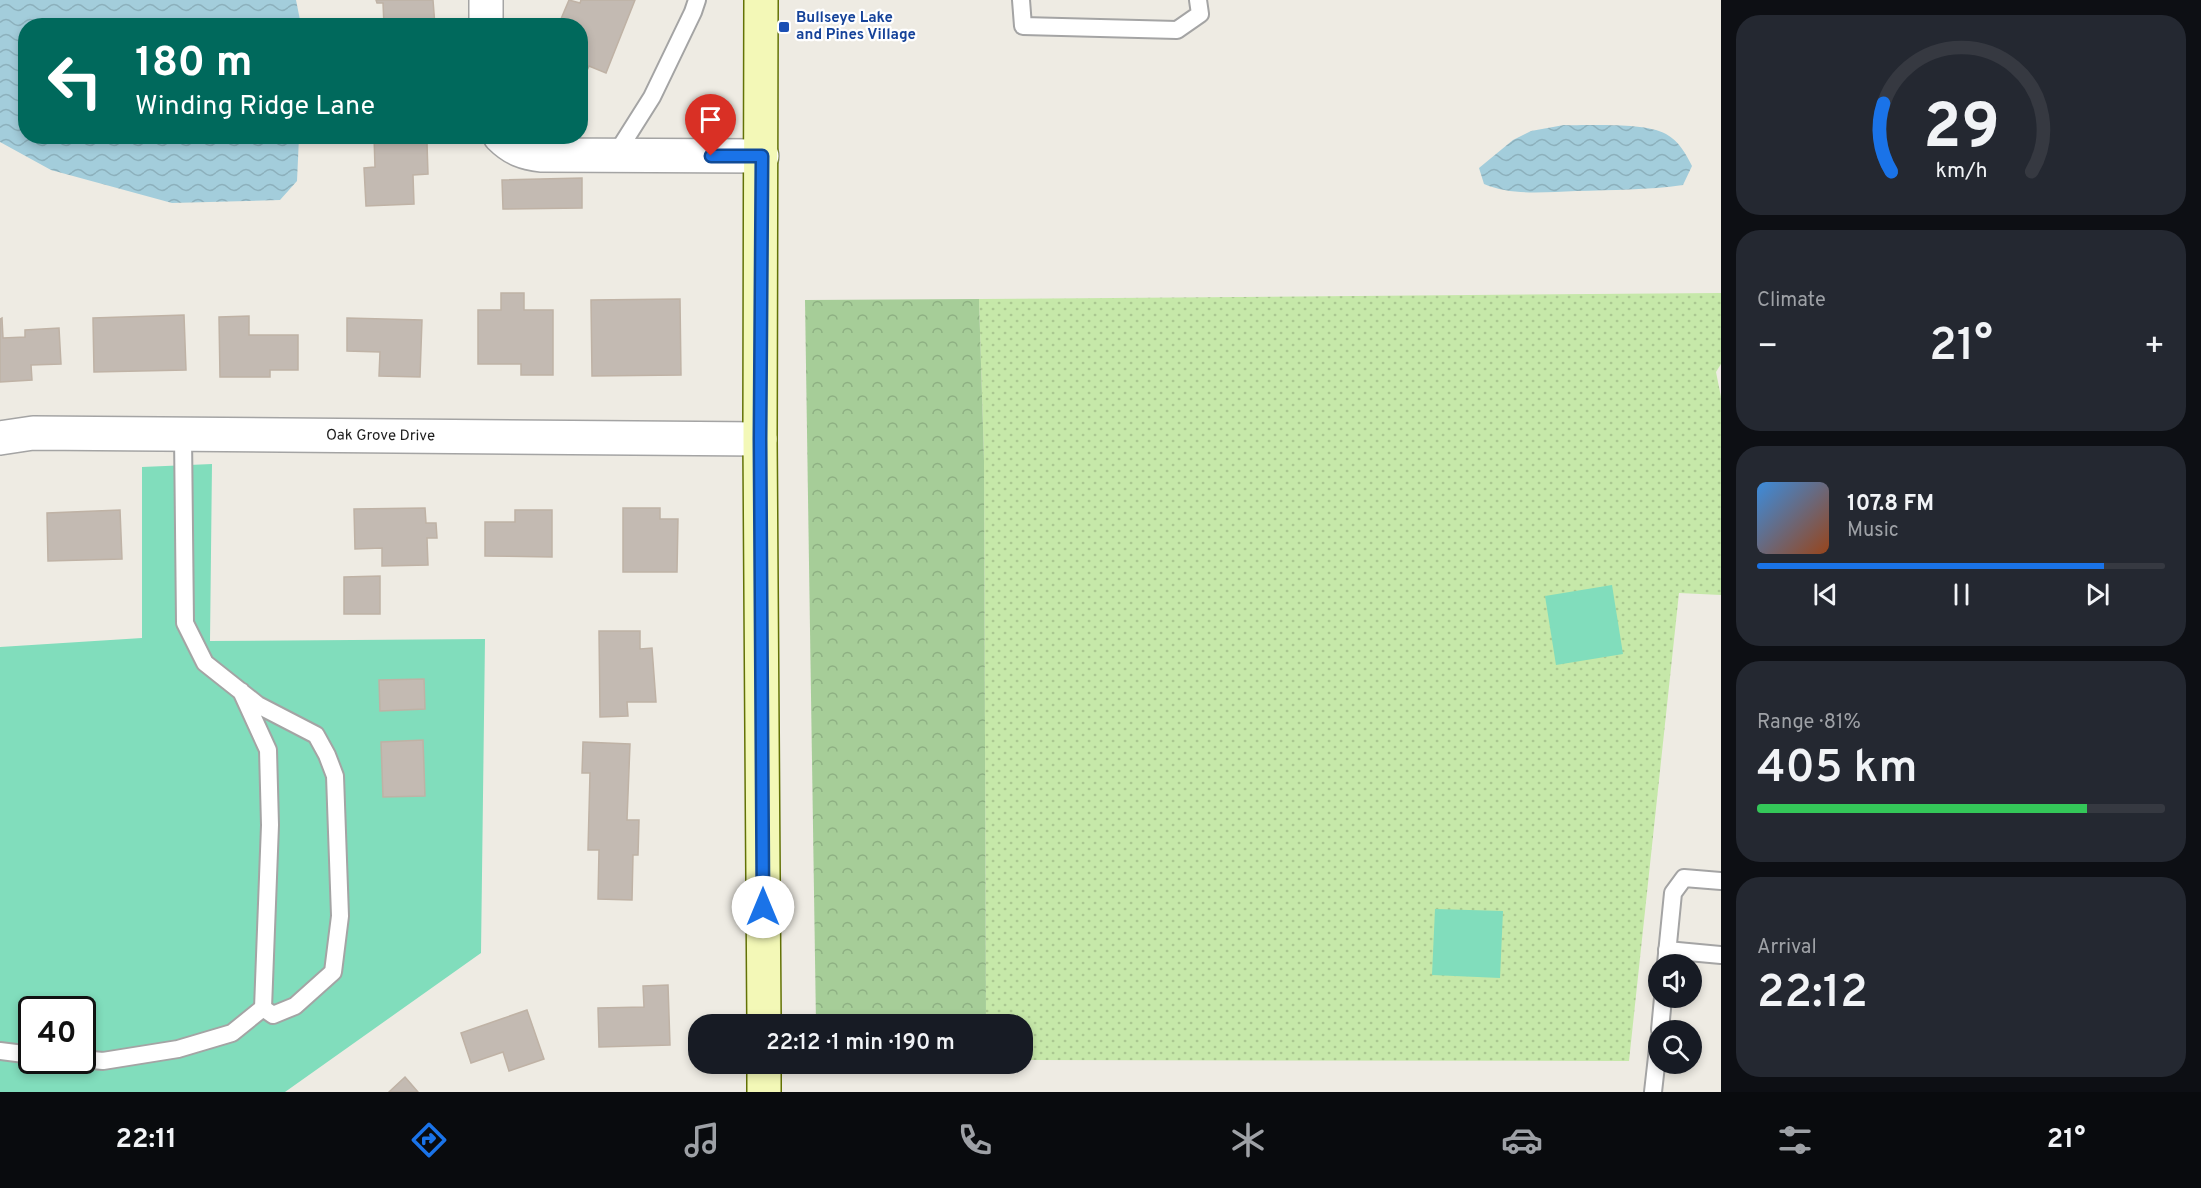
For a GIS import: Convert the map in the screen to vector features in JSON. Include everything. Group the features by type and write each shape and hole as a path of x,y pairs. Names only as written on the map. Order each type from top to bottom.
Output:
{"street":[{"path":"486,0 486,18"},
{"path":"761,0 760,439 764,1014"},
{"path":"511,144 523,153 542,155 762,156"},
{"name":"Oak Grove Drive","path":"0,438 33,433 760,439"},
{"path":"764,1074 764,1092"}],"lane":[{"path":"616,154 652,97 697,0"},
{"path":"1021,0 1023,26 1177,30 1200,14 1198,0"},
{"path":"183,435 185,623 205,663 258,705 316,735 335,776 340,916 333,972 295,1006 273,1016 263,1008"},
{"path":"96,1060 178,1049 232,1033 263,1008 270,825 268,750 241,691"},
{"path":"1667,954 1673,893 1684,878 1721,881"},
{"path":"1702,956 1721,955"},
{"path":"0,1051 18,1053"},
{"path":"1653,1092 1655,1074"}],"green space":[{"path":"1721,293 1721,364 1716,372 1721,397 1721,595 1679,593 1629,1061 1033,1060 1033,1014 986,1014 984,460 979,299"},
{"path":"979,299 984,460 986,1014 816,1014 805,300"},
{"path":"212,464 210,641 485,639 481,953 285,1092 0,1092 0,647 142,638 142,467"},
{"path":"1612,585 1623,654 1556,665 1545,596"},
{"path":"1435,909 1503,911 1500,978 1432,975"}],"water":[{"path":"0,0 296,0 300,18 18,18 18,144 299,144 297,181 280,200 172,203 51,170 0,142"},
{"path":"1564,125 1631,126 1656,130 1675,140 1685,152 1692,166 1683,185 1657,188 1529,192 1506,190 1484,184 1479,168 1513,140 1531,131"}],"building":[{"path":"376,0 433,0 434,18 384,18 383,3 377,3"},
{"path":"569,0 580,3 581,0 635,0 606,73 589,66 588,68 588,18 561,18"},
{"path":"374,144 427,144 428,174 413,175 414,204 366,206 364,168 375,167"},
{"path":"582,178 582,208 503,209 502,180"},
{"path":"501,293 524,293 524,310 553,310 553,375 521,375 521,364 478,364 478,310 501,310"},
{"path":"680,299 681,375 592,376 591,300"},
{"path":"184,315 186,370 94,372 93,318"},
{"path":"249,316 249,335 298,335 298,370 270,370 270,377 220,377 219,317"},
{"path":"2,318 3,338 25,337 25,330 59,328 61,364 31,365 32,380 0,382 0,319"},
{"path":"347,318 422,320 420,377 379,376 380,352 347,351"},
{"path":"425,508 426,523 436,523 437,538 427,538 428,565 382,566 382,548 355,549 354,509"},
{"path":"623,508 660,508 660,519 678,519 677,572 623,572"},
{"path":"120,510 122,559 48,561 47,513"},
{"path":"515,510 552,510 552,557 485,556 485,522 515,522"},
{"path":"380,576 380,614 344,614 344,577"},
{"path":"599,631 640,631 640,649 652,648 656,702 627,702 628,716 600,717"},
{"path":"424,679 425,709 380,711 379,680"},
{"path":"423,740 425,796 383,797 381,742"},
{"path":"583,742 630,744 627,820 639,820 638,855 633,855 632,900 598,899 599,850 588,850 590,773 582,773"},
{"path":"668,985 670,1045 599,1047 598,1008 644,1007 643,986"},
{"path":"527,1010 544,1059 509,1071 503,1052 471,1063 461,1033"},
{"path":"405,1077 418,1092 389,1092"}],"place":[{"name":"Bullseye Lake and Pines Village","path":"784,27"}],"route":[{"path":"711,156 762,156 760,439 763,907"}]}
